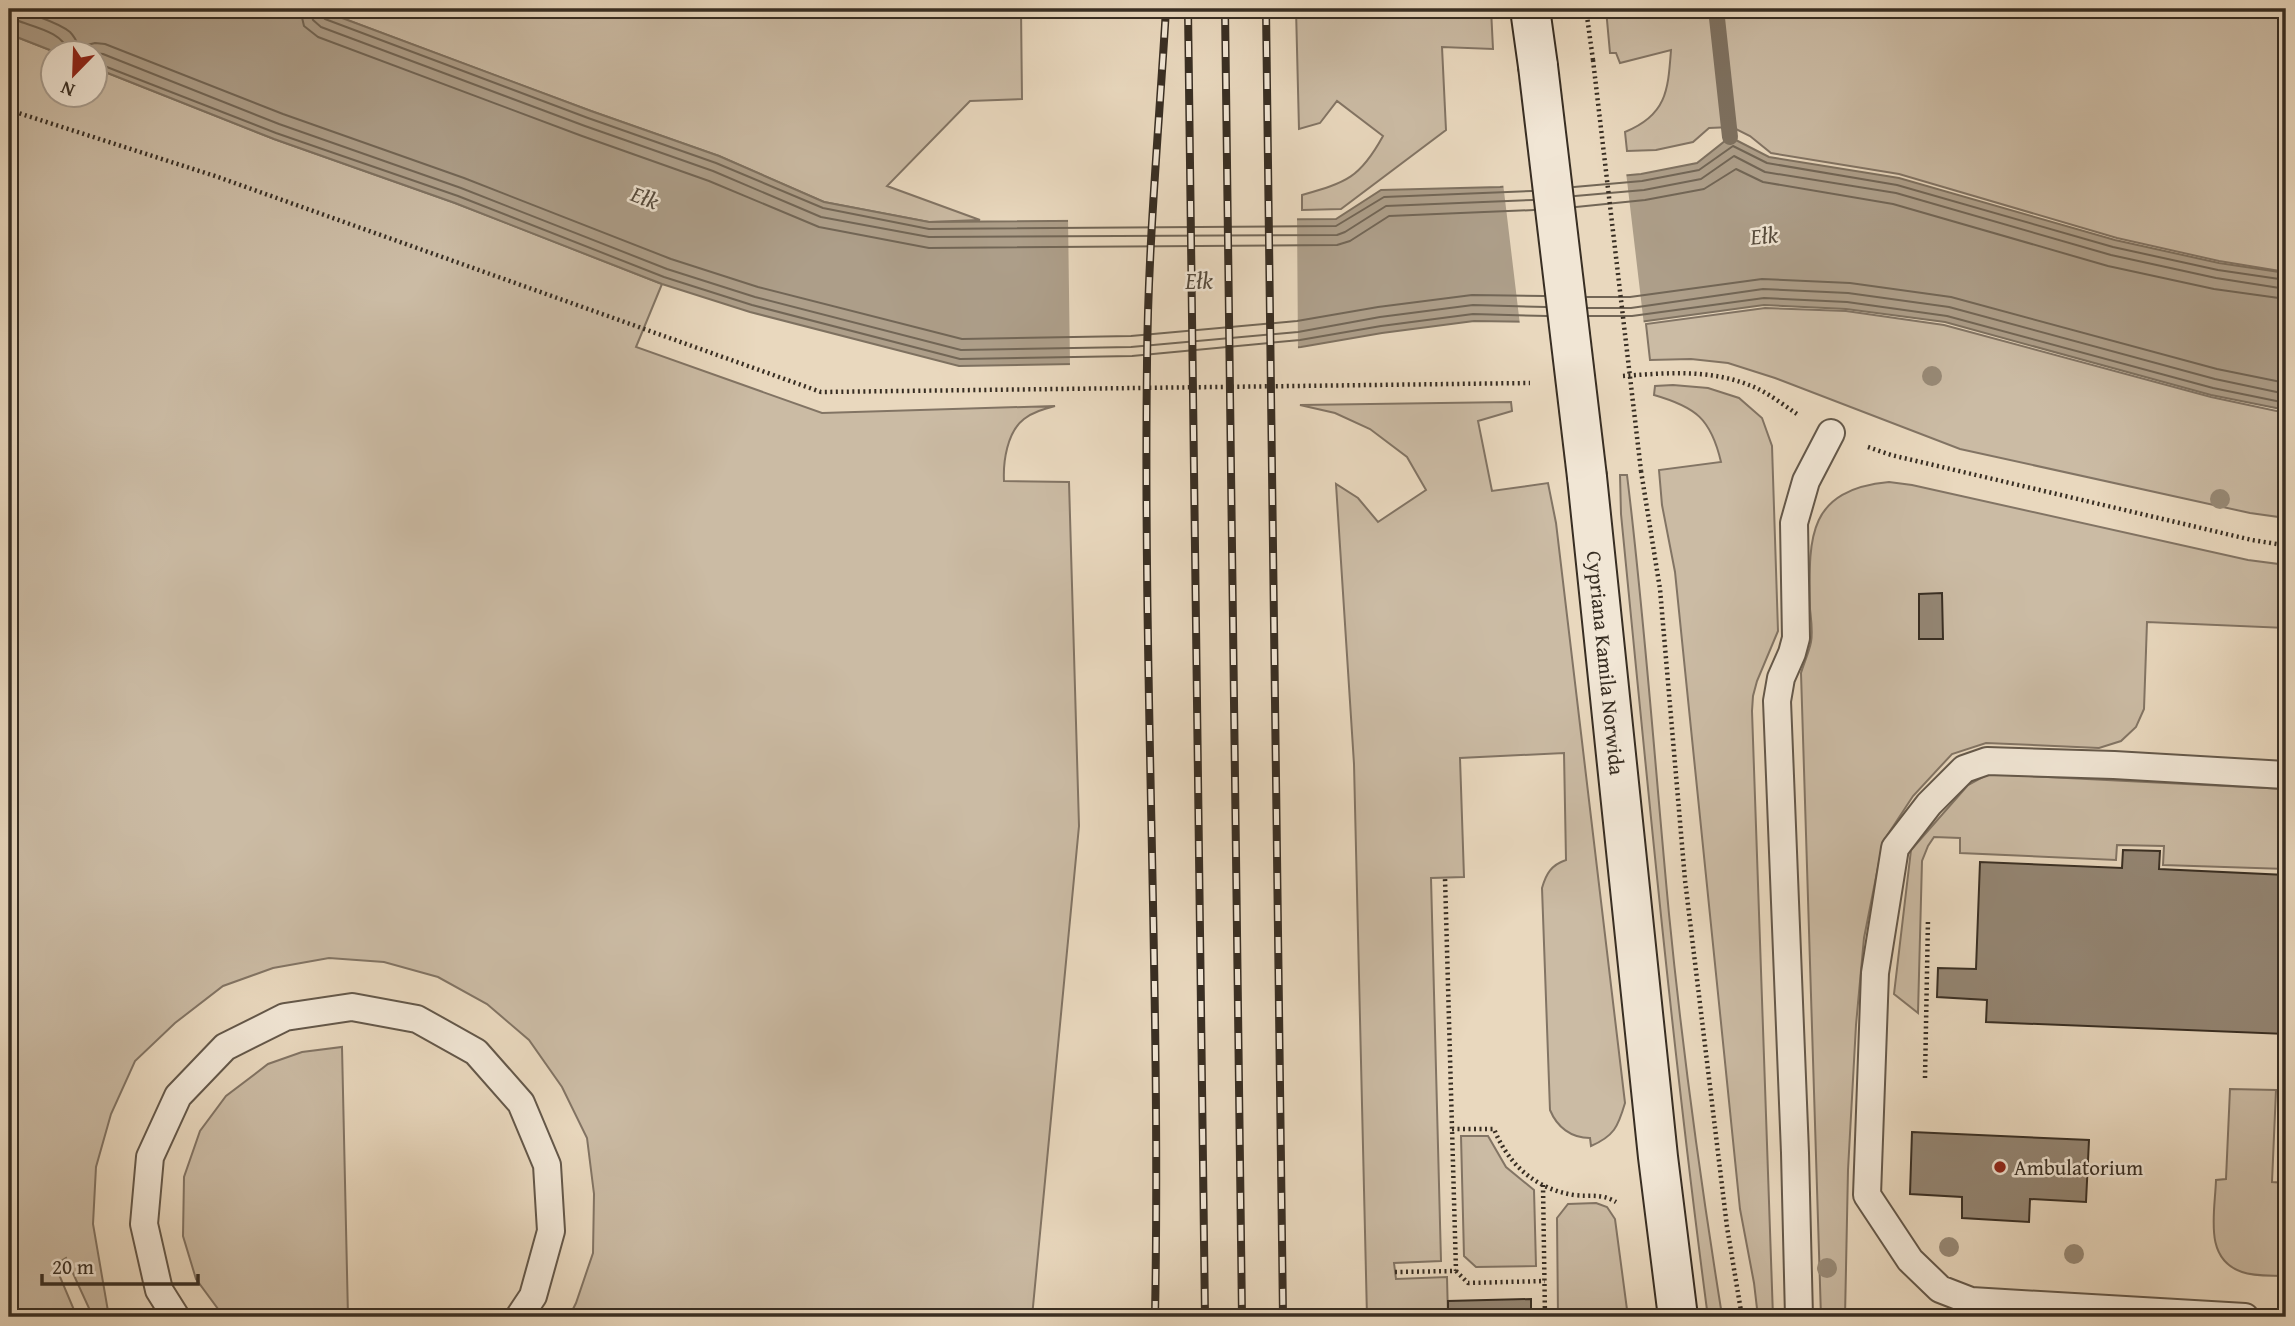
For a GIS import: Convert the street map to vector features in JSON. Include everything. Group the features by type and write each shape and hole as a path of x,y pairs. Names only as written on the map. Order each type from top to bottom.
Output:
{"street":[{"name":"Cypriana Kamila Norwida","path":"1530,9 1587,477 1658,1157 1678,1317"}],"lane":[{"path":"1799,1317 1777,701 1781,678 1796,638 1794,523 1806,481 1831,433"},
{"path":"2245,1317 1971,1301 1940,1289 1910,1260 1867,1195 1875,973 1895,848 1929,804 1964,769 1987,761 2285,775"},
{"path":"176,1317 159,1290 144,1224 150,1157 178,1096 225,1048 285,1017 352,1007 417,1019 476,1052 521,1103 547,1165 551,1231 533,1296 519,1317"}],"path":[{"path":"1586,9 1641,471 1660,589 1687,893 1727,1227 1742,1317"},
{"path":"9,110 215,176 821,392 1524,383"},
{"path":"1651,374 1709,374 1751,385 1831,433 1891,455 2252,540 2277,544 2286,542"},
{"path":"1446,878 1455,1271"},
{"path":"1925,1078 1928,910"},
{"path":"1452,1129 1494,1129 1501,1147 1513,1162 1543,1184 1570,1194 1605,1196 1617,1202 1622,1210"},
{"path":"1543,1184 1545,1317"},
{"path":"1395,1272 1455,1271 1468,1283 1545,1281"}],"shaded area":[{"path":"318,9 1021,9 1022,99 970,101 887,186 980,220 929,222 824,202 719,156"},
{"path":"1296,9 1491,9 1493,49 1442,47 1446,130 1341,209 1302,210 1302,195 1351,176 1367,161 1383,136 1337,101 1320,123 1299,129"},
{"path":"1606,9 2286,9 2286,272 2219,261 2117,238 1899,174 1771,153 1750,136 1732,127 1709,128 1693,142 1656,150 1627,151 1625,132 1649,118 1663,100 1671,50 1620,63 1616,53 1610,53"},
{"path":"9,34 38,45 38,108 108,108 108,73 274,139 455,203 662,284 636,347 822,413 1055,406 1031,414 1018,425 1007,448 1004,473 1004,481 1069,482 1079,826 1032,1317 569,1317 593,1253 594,1194 587,1138 562,1087 529,1040 487,1004 438,977 384,962 329,958 273,968 223,986 175,1023 135,1061 111,1114 96,1167 93,1224 109,1317 93,1317 66,1258 55,1265 77,1317 9,1317"},
{"path":"1765,308 1846,311 1944,325 2211,397 2286,413 2286,518 2250,513 1960,449 1775,378 1728,363 1691,359 1650,360 1646,324"},
{"path":"1655,386 1708,388 1739,398 1762,418 1772,446 1778,631 1757,681 1752,711 1773,1317 1758,1317 1740,1209 1675,572 1662,505 1659,470 1721,462 1712,435 1700,417 1681,404 1654,395"},
{"path":"1511,402 1512,411 1478,421 1492,491 1548,483 1556,523 1625,1103 1614,1130 1591,1146 1590,1138 1565,1130 1550,1110 1542,888 1550,871 1566,860 1564,753 1460,758 1464,877 1431,878 1441,1261 1394,1263 1396,1279 1447,1277 1448,1317 1367,1317 1354,764 1336,484 1358,498 1378,522 1426,490 1407,457 1370,429 1335,413 1300,405"},
{"path":"1620,475 1627,475 1680,1013 1721,1309 1707,1310 1694,1211 1650,812 1621,514"},
{"path":"1889,482 2248,560 2286,565 2286,628 2147,622 2144,709 2136,727 2121,741 2099,748 1986,743 1952,754 1913,796 1883,842 1864,938 1848,1170 1845,1317 1821,1317 1801,673 1812,638 1810,561 1812,541 1827,508 1841,496 1861,487"},
{"path":"1988,774 2286,789 2286,869 2163,865 2164,846 2117,845 2116,860 1960,853 1960,838 1934,837 1922,861 1918,1013 1894,994 1911,850 1968,785"},
{"path":"342,1047 348,1317 224,1317 196,1279 183,1236 184,1177 200,1131 226,1096 268,1064 302,1052"},
{"path":"2230,1089 2276,1090 2272,1182 2286,1183 2286,1276 2242,1272 2221,1257 2216,1246 2216,1180 2226,1179"},
{"path":"1461,1136 1488,1136 1506,1167 1534,1190 1536,1266 1476,1267 1464,1256"},
{"path":"1596,1203 1607,1207 1615,1219 1628,1317 1558,1317 1557,1218 1568,1204"}],"water":[{"name":"Ełk","path":"9,9 318,9 719,156 824,202 929,222 1336,219 1381,190 1500,187 1641,174 1697,163 1730,137 1769,157 1899,178 2115,240 2219,263 2286,273 2286,410 2211,395 1945,322 1846,309 1764,305 1632,323 1474,321 1301,347 1132,363 959,366 750,312 662,284 455,203 274,139 108,73 108,38 38,38 38,45 9,34"}],"pier":[{"path":"1626,172 1644,325 1520,325 1503,183"},
{"path":"1297,215 1298,351 1132,366 1070,367 1068,217"}],"building":[{"path":"1942,593 1943,639 1919,639 1919,594"},
{"path":"2123,850 2160,851 2159,869 2286,875 2286,1034 1986,1022 1987,1000 1937,997 1938,968 1976,969 1980,862 2122,868"},
{"path":"2280,1103 2286,1104 2286,1178 2278,1178"},
{"name":"Ambulatorium","path":"1912,1132 2089,1140 2086,1202 2030,1199 2029,1222 1962,1218 1962,1197 1910,1194"},
{"path":"1531,1299 1531,1317 1448,1317 1448,1301"}],"waterway":[{"path":"1716,9 1730,137"}],"railway":[{"path":"1155,1317 1156,1079 1147,602 1147,363 1152,230 1166,9"},
{"path":"1188,9 1205,1317"},
{"path":"1225,9 1242,1317"},
{"path":"1266,9 1283,1317"}],"place":[{"name":"Ambulatorium","path":"2000,1167"}]}
